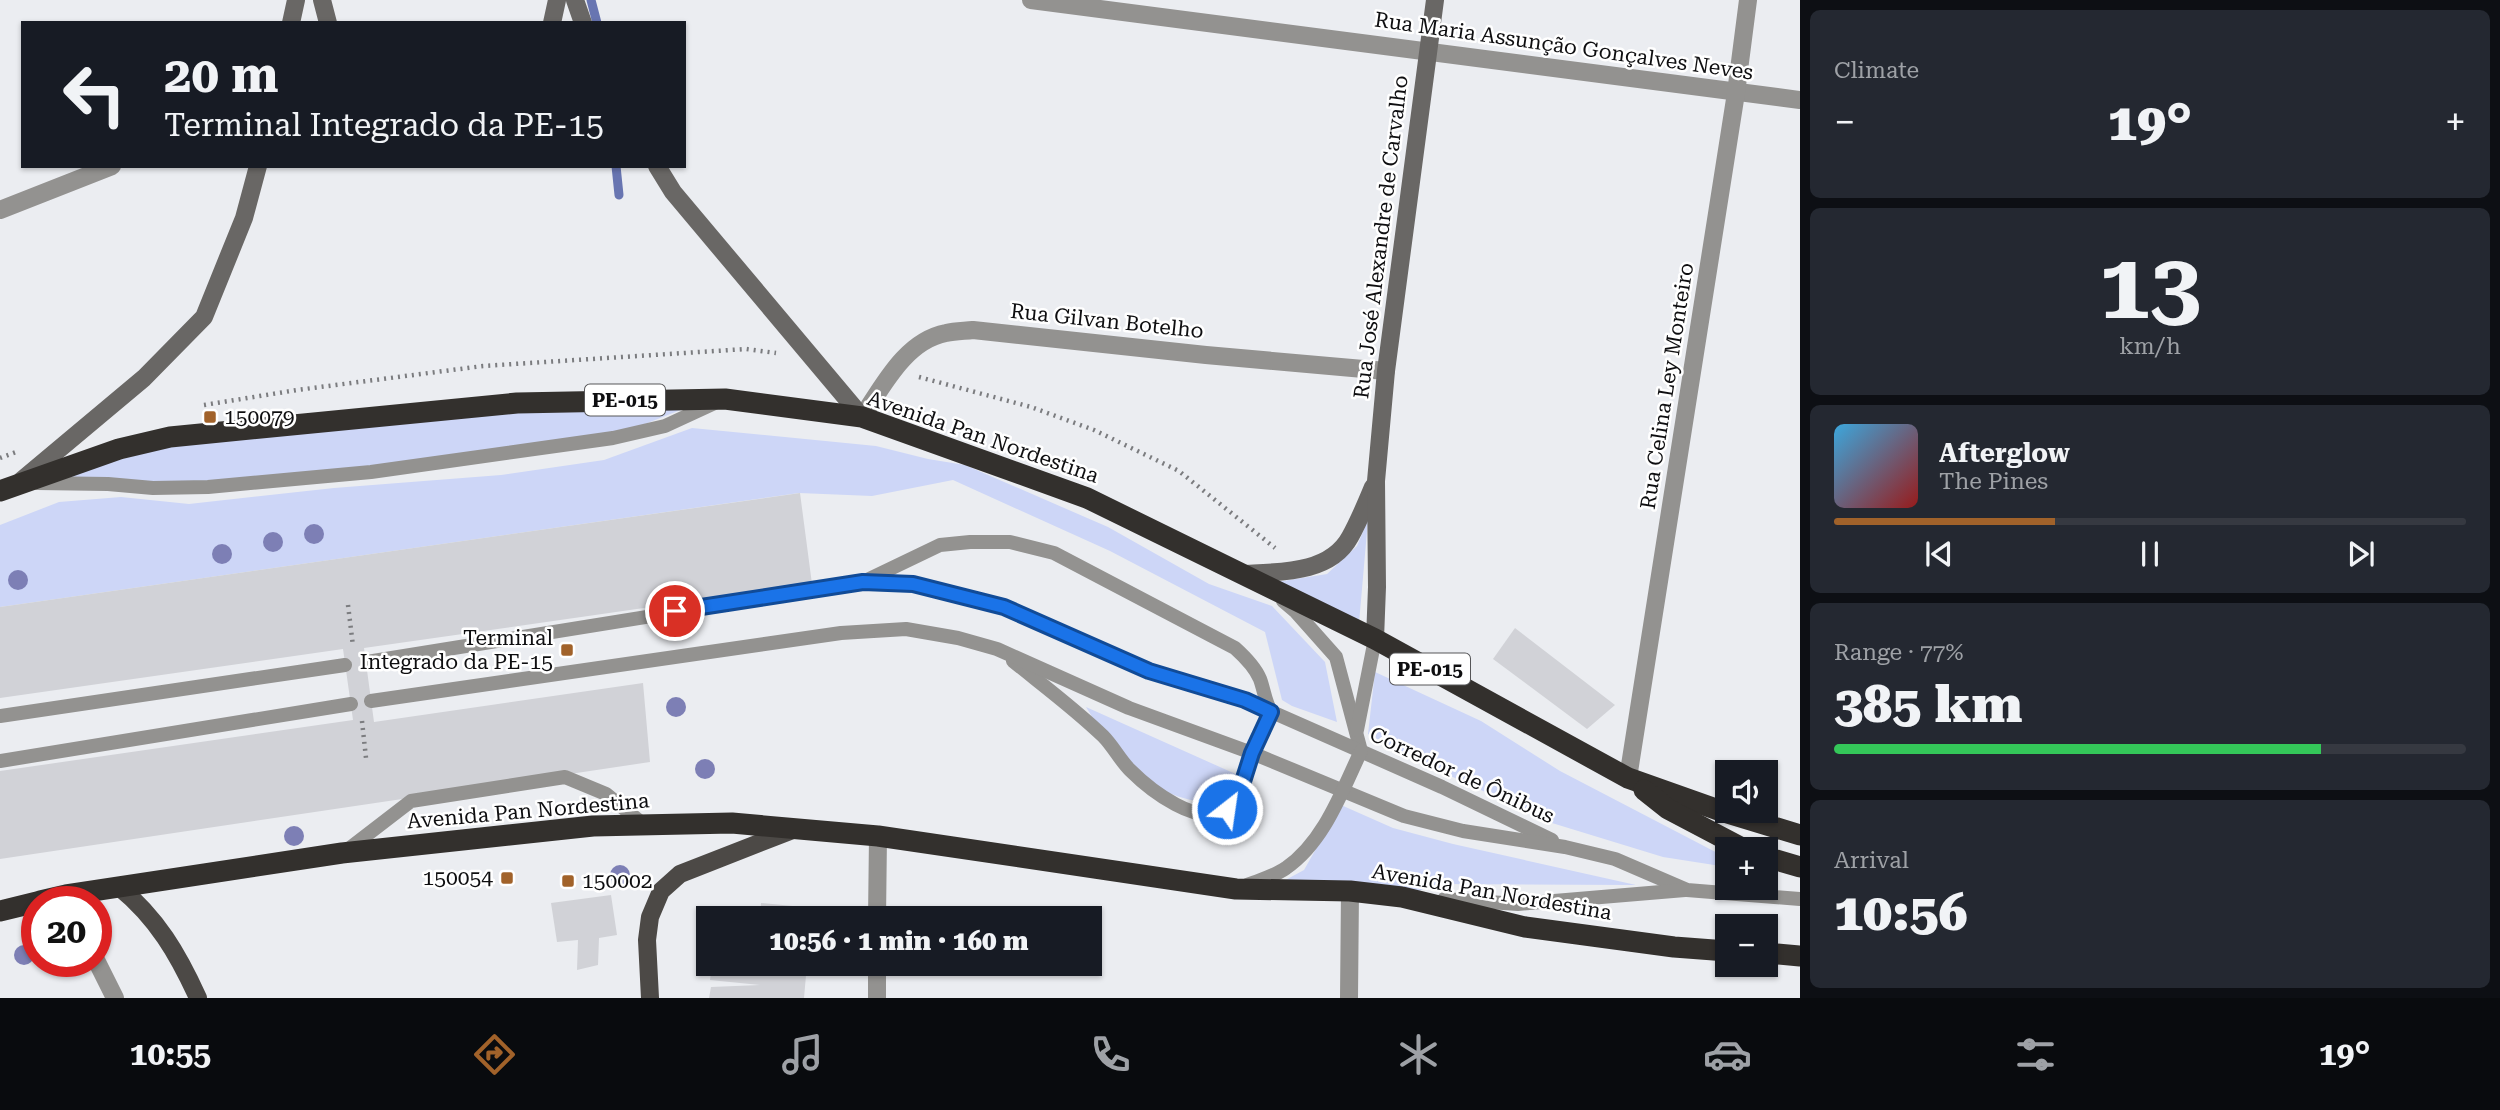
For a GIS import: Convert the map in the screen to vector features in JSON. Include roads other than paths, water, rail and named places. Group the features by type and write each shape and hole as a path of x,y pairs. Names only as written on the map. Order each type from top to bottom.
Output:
{"highway":[{"name":"Avenida Pan Nordestina","path":"10,487 119,449 170,437 517,403 725,399 862,417 1087,498 1375,639 1628,778 1724,813 1800,835"},
{"path":"1628,778 1668,809 1721,837"},
{"name":"Avenida Pan Nordestina","path":"112,889 342,853 593,826 733,823 878,836 1236,889 1350,891 1402,897 1525,928 1715,950"},
{"path":"1778,861 1800,867"},
{"name":"Avenida Pan Nordestina","path":"0,911 21,906"},
{"path":"1778,954 1800,956"}],"main road":[{"path":"291,21 296,0"},
{"path":"322,0 327,21"},
{"path":"552,21 557,0"},
{"path":"575,0 582,21"},
{"name":"Rua José Alexandre de Carvalho","path":"1375,639 1376,481 1386,371 1435,0"},
{"path":"10,487 144,378 204,317 244,218 257,168"},
{"path":"658,168 673,192 862,417"},
{"name":"Rua José Alexandre de Carvalho","path":"1242,574 1301,569 1322,563 1338,554 1350,539 1376,481"},
{"path":"650,998 647,940 650,917 661,891 680,874 795,829"},
{"path":"119,887 153,919 182,962 198,998"}],"street":[{"name":"Rua Maria Assunção Gonçalves Neves","path":"1031,0 1800,100"},
{"name":"Rua Celina Ley Monteiro","path":"1628,778 1736,93 1748,0"},
{"path":"0,210 107,168"},
{"name":"Rua Gilvan Botelho","path":"862,417 898,364 917,347 943,333 973,330 1386,371"},
{"path":"877,906 878,836"},
{"path":"1349,998 1350,891"},
{"path":"877,976 877,998"},
{"path":"104,977 115,998"}],"lane":[{"path":"10,487 108,484 153,488 208,487 371,472 613,438 665,426 725,399"},
{"path":"863,582 940,545 1010,542 1054,553 1235,648 1252,665 1271,712"},
{"path":"367,662 863,582 913,584 1004,607 1149,671 1245,700 1271,712"},
{"path":"1236,889 1275,874 1303,855 1317,838 1361,751 1336,657 1296,612 1266,586"},
{"path":"371,701 841,633 906,629 958,638 997,649 1129,708 1252,753"},
{"path":"1356,735 1375,639"},
{"path":"997,649 1066,703 1106,739 1136,776 1172,804 1182,808 1215,814 1227,809 1239,794 1252,753 1271,712"},
{"path":"0,716 345,665"},
{"path":"0,761 351,704"},
{"name":"Corredor de Ônibus","path":"1271,712 1442,787 1565,847"},
{"name":"Corredor de Ônibus","path":"1252,753 1404,816 1463,831 1565,847"},
{"path":"342,853 411,801 565,777 606,794 643,824"},
{"path":"1565,847 1615,859 1687,890"},
{"path":"1402,897 1518,904 1687,890 1800,899"}],"waterway":[{"path":"591,0 596,21"},
{"path":"616,168 619,195"}],"place":[{"name":"150079","path":"210,417"},
{"name":"Terminal Integrado da PE-15","path":"567,650"},
{"name":"150054","path":"507,878"},
{"name":"150002","path":"568,881"}]}
